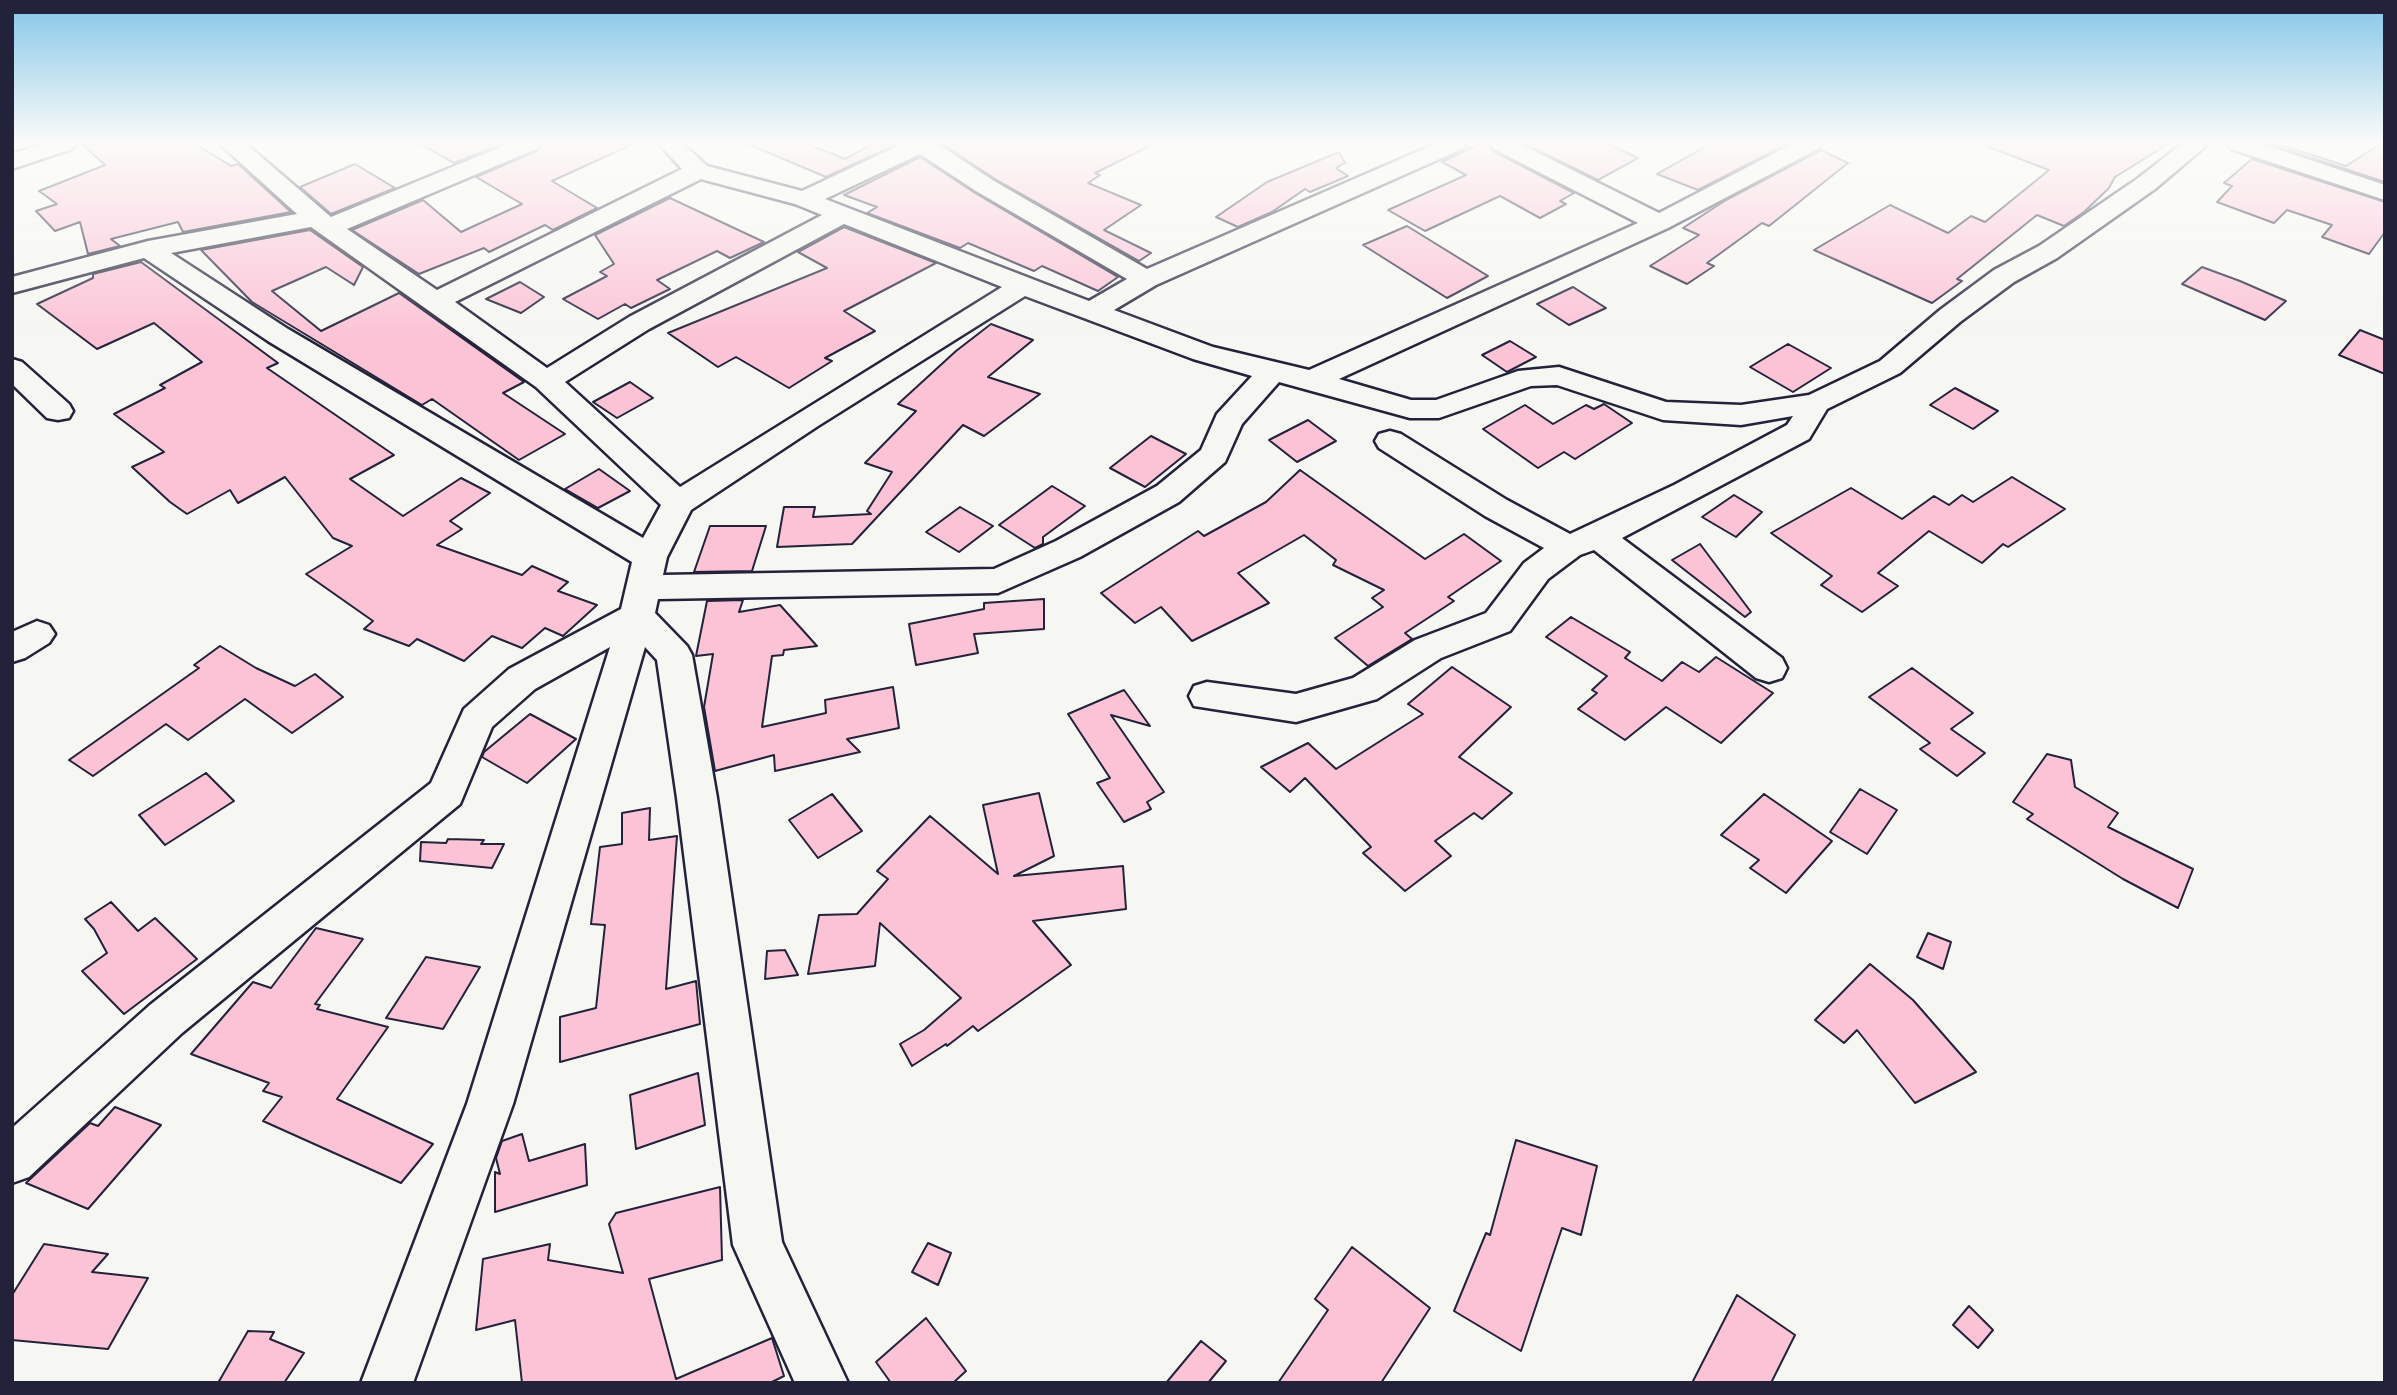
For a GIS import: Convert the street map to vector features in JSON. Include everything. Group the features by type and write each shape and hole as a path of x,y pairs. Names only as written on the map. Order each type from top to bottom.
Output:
{"street":[{"path":"308,209 322,223 436,301 545,381 678,503"},
{"path":"12,285 148,249 322,223 358,209"},
{"path":"436,301 594,209"},
{"path":"830,209 1023,286 1203,353 1312,380 1410,409 1439,409 1528,377 1559,376 1663,411 1741,415 1816,403 1889,367 1950,316 2004,276 2048,252 2110,209"},
{"path":"1025,209 1146,279"},
{"path":"1091,312 1146,279 1305,209"},
{"path":"1631,209 1659,223"},
{"path":"1312,380 1686,209"},
{"path":"545,381 639,323 843,214"},
{"path":"148,249 278,335 644,587 674,655 697,798 758,1245 822,1383"},
{"path":"387,1383 490,1104 644,587 678,503 807,419 1023,286"},
{"path":"12,368 58,411"},
{"path":"12,1160 166,1019 446,793 477,719 522,679 644,587 998,582 1068,549 1168,494 1214,455 1228,421 1272,372"},
{"path":"1208,696 1296,708 1364,690 1428,649 1498,622 1536,571 1583,542 1685,493 1798,432 1816,403"},
{"path":"1390,441 1496,508 1583,542 1769,668"}],"building":[{"path":"288,209 291,212 183,232 178,222 111,239 120,246 88,254 80,222 55,231 36,211"},
{"path":"325,209 343,209 331,214"},
{"path":"401,209 434,209 461,232 511,209 595,209 553,230 545,225 489,252 484,248 419,274 352,230"},
{"path":"648,209 694,209 764,242 730,258 717,251 657,280 670,289 631,308 625,304 598,319 563,299 607,276 600,272 614,264 595,235"},
{"path":"874,209 1002,209 1118,277 1098,291 1042,266 1034,271 968,243 960,248 867,213"},
{"path":"1048,209 1135,209 1104,230 1151,253 1139,261"},
{"path":"1228,209 1276,209 1238,227 1216,217"},
{"path":"1390,209 1472,209 1425,231 1388,210"},
{"path":"1524,209 1557,209 1540,218"},
{"path":"1712,209 1790,209 1769,226 1762,223 1707,263 1714,266 1687,284 1650,266 1699,235 1683,228"},
{"path":"1883,209 1898,209 1948,233 1971,216 1985,222 2001,209 2087,209 2064,226 2037,215 1957,279 1962,281 1932,303 1814,250"},
{"path":"2236,209 2385,209 2385,232 2369,254 2322,237 2332,225 2287,210 2274,223"},
{"path":"1407,226 1488,276 1447,298 1363,245"},
{"path":"844,227 936,263 844,311 875,331 825,358 832,361 789,388 736,357 718,367 668,333 827,268 798,252"},
{"path":"310,230 363,267 354,285 326,267 272,291 321,331 399,293 524,382 503,393 565,434 519,460 432,399 422,405 252,302 201,250"},
{"path":"141,262 278,363 267,368 394,455 350,479 403,516 461,478 490,493 450,521 462,529 437,545 522,575 532,566 568,582 558,591 597,605 563,636 545,628 522,648 492,636 464,661 417,639 409,646 364,629 373,621 306,574 352,546 333,538 285,477 238,503 230,490 187,514 170,502 132,467 164,452 114,414 165,388 160,385 202,362 154,323 97,349 37,304 93,278 93,274"},
{"path":"2202,267 2286,301 2265,320 2182,284"},
{"path":"520,282 544,297 521,313 486,299"},
{"path":"1573,287 1606,308 1569,325 1537,304"},
{"path":"991,324 1033,340 988,377 1040,394 984,436 963,425 852,544 777,547 784,507 815,507 813,517 871,514 867,511 892,472 865,463 916,411 898,404 956,351"},
{"path":"2360,330 2385,340 2385,374 2339,355"},
{"path":"1510,341 1536,357 1507,372 1482,355"},
{"path":"1788,344 1831,368 1793,392 1750,367"},
{"path":"630,382 653,398 617,418 593,402"},
{"path":"1955,388 1998,411 1973,429 1930,405"},
{"path":"1604,404 1632,423 1575,459 1564,452 1538,468 1483,429 1525,405 1553,424 1586,405 1594,409"},
{"path":"1308,420 1336,441 1297,462 1269,440"},
{"path":"1151,436 1186,454 1145,487 1110,468"},
{"path":"599,469 630,491 598,508 565,489"},
{"path":"1300,470 1425,559 1464,534 1501,561 1448,597 1454,601 1405,633 1412,639 1368,666 1335,638 1383,607 1372,598 1384,590 1333,565 1336,560 1304,535 1238,573 1269,603 1192,641 1161,607 1135,623 1101,593 1198,531 1204,536 1266,502"},
{"path":"2012,477 2065,509 2008,547 2003,544 1982,563 1929,531 1878,573 1898,586 1862,612 1821,585 1832,576 1771,533 1851,488 1902,519 1934,496 1949,505 1962,495 1973,502"},
{"path":"1052,486 1085,506 1043,537 1043,544 1035,548 999,525"},
{"path":"1734,495 1762,512 1736,537 1702,517"},
{"path":"960,507 993,526 959,552 926,532"},
{"path":"710,526 766,526 752,571 694,572"},
{"path":"1700,544 1751,612 1745,617 1672,560"},
{"path":"1044,599 1044,629 974,634 978,653 916,665 909,624 984,609 984,603"},
{"path":"743,600 739,612 780,605 817,646 784,650 783,655 772,656 762,727 826,713 825,700 893,687 899,728 847,739 860,752 775,771 774,755 715,771 704,707 713,654 696,656 707,601"},
{"path":"1571,617 1630,652 1625,658 1662,681 1682,662 1699,672 1716,657 1773,693 1721,743 1666,707 1625,740 1578,709 1597,693 1592,690 1607,676 1546,637"},
{"path":"220,646 256,668 295,686 315,674 343,697 292,733 245,699 188,740 166,724 93,776 69,760 199,668 194,665"},
{"path":"1452,667 1511,707 1459,757 1512,793 1482,819 1474,813 1435,841 1451,856 1405,891 1363,853 1371,847 1305,778 1290,792 1261,767 1308,743 1336,769 1423,714 1408,704"},
{"path":"1912,668 1973,713 1951,729 1985,753 1957,776 1920,749 1930,743 1869,697"},
{"path":"1124,690 1150,726 1111,715 1164,792 1147,802 1151,809 1124,822 1097,783 1110,778 1068,714"},
{"path":"530,714 576,739 527,783 482,757 484,752"},
{"path":"2047,754 2071,760 2075,787 2118,813 2108,827 2193,869 2178,908 2123,879 2027,819 2033,814 2013,802"},
{"path":"206,773 234,801 165,845 139,815"},
{"path":"1860,789 1897,810 1867,854 1830,832"},
{"path":"1039,793 1054,856 1014,876 1123,866 1126,909 1033,921 1071,965 978,1031 973,1026 947,1046 946,1044 912,1066 900,1044 924,1030 961,998 880,923 875,966 808,974 819,915 857,914 888,879 877,871 930,816 998,874 983,805"},
{"path":"832,794 862,831 818,858 789,820"},
{"path":"1764,794 1832,841 1786,893 1750,868 1759,860 1721,835"},
{"path":"650,808 649,840 677,836 666,989 696,981 700,1024 560,1062 560,1017 596,1008 605,925 591,924 600,847 622,844 622,813"},
{"path":"448,839 484,840 481,844 504,844 492,868 420,861 421,842 446,843"},
{"path":"111,902 138,931 155,918 197,959 124,1014 82,971 107,953 94,929 85,919"},
{"path":"316,928 363,939 315,1004 320,1005 317,1009 388,1027 337,1099 433,1144 401,1183 263,1121 282,1097 263,1091 269,1083 191,1054 253,982 271,988"},
{"path":"1928,933 1951,942 1943,969 1917,957"},
{"path":"785,950 798,975 765,979 767,951"},
{"path":"426,957 480,967 443,1029 386,1018"},
{"path":"1870,964 1913,1000 1976,1072 1915,1103 1857,1030 1844,1043 1815,1020"},
{"path":"698,1073 705,1125 636,1149 630,1095"},
{"path":"115,1107 161,1125 88,1209 26,1183 90,1123 98,1126"},
{"path":"522,1134 529,1161 585,1144 587,1185 495,1212 495,1172 500,1174 496,1158 502,1141"},
{"path":"1516,1140 1597,1166 1581,1235 1562,1228 1521,1351 1454,1311 1486,1233 1490,1235"},
{"path":"720,1187 722,1260 649,1279 676,1379 772,1338 784,1376 770,1383 522,1383 515,1320 476,1330 483,1259 550,1244 548,1260 623,1273 609,1224 616,1213"},
{"path":"928,1243 951,1253 938,1285 912,1272"},
{"path":"44,1244 108,1254 92,1272 148,1278 108,1349 12,1340 12,1295"},
{"path":"1352,1247 1430,1308 1381,1383 1278,1383 1328,1310 1315,1299"},
{"path":"1737,1295 1795,1335 1771,1383 1692,1383"},
{"path":"1969,1306 1993,1330 1978,1348 1953,1325"},
{"path":"926,1318 966,1371 953,1383 891,1383 876,1362"},
{"path":"248,1331 274,1332 270,1339 304,1353 284,1383 218,1383"},
{"path":"1201,1341 1226,1361 1208,1383 1166,1383"}]}
